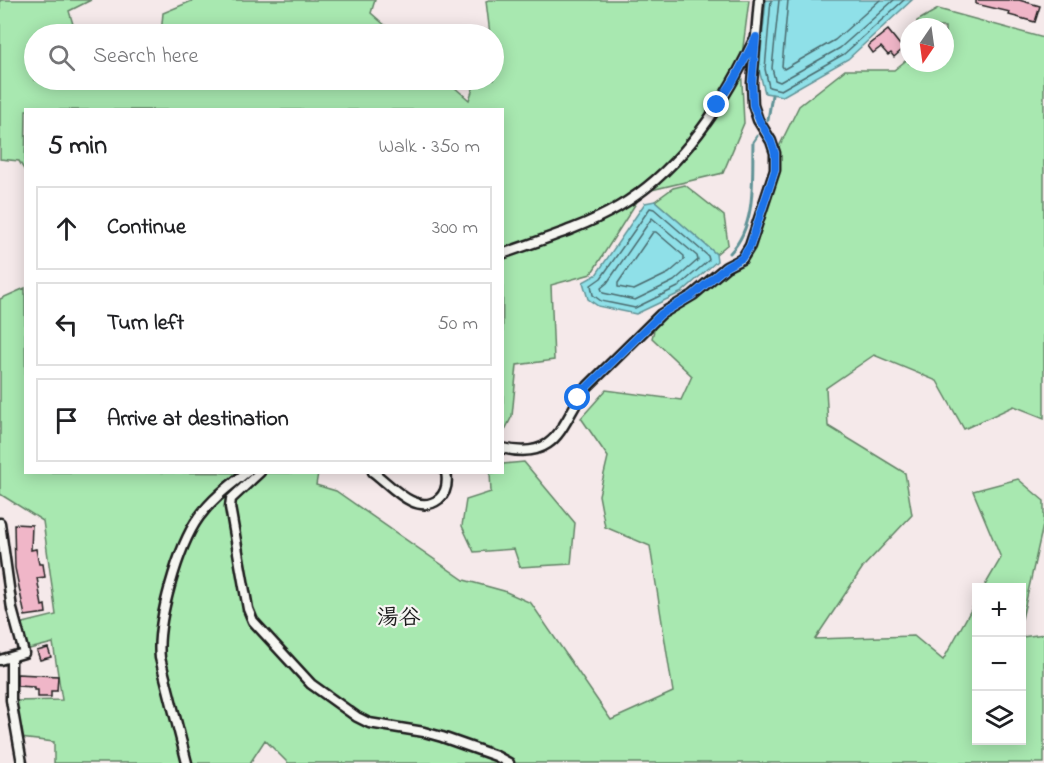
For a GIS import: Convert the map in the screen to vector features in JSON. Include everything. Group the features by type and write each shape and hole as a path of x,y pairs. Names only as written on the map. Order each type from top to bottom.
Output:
{"street":[{"path":"504,448 514,451 538,449 553,441 563,429 578,398 588,386 661,314 693,295 726,267 742,258 750,246 775,170 775,153 771,141 753,105 752,83 759,0"},
{"path":"504,253 592,220 618,207 658,176 689,146 735,78 756,37"},
{"path":"187,763 160,658 158,645 161,619 184,547 198,518 216,496 244,474"},
{"path":"258,474 231,499 230,507 248,609 253,621 311,684 357,717 369,723 442,737 509,763"},
{"path":"375,474 404,498 426,504 435,502 444,495 447,487 446,474"},
{"path":"0,523 12,609 24,653 0,660"},
{"path":"11,658 11,700 22,763"}],"green space":[{"path":"0,0 91,0 69,11 73,24 24,24 24,90 458,90 469,100 472,90 504,90 504,24 489,24 486,1 749,0 741,63 744,123 723,173 643,192 591,274 551,285 554,360 517,365 512,416 504,432 504,108 24,108 24,169 19,161 0,159"},
{"path":"194,0 375,0 371,13 384,24 162,24 163,13"},
{"path":"938,9 1044,38 1044,418 1014,406 964,429 937,381 874,355 826,388 828,426 905,473 912,515 863,567 815,639 914,636 943,660 972,608 972,745 1026,745 1026,636 1044,634 1044,763 288,763 265,740 250,763 54,763 54,742 20,738 15,701 62,700 53,643 29,649 19,624 56,615 43,521 0,494 0,299 24,288 24,474 318,474 316,485 336,491 464,580 504,591 531,603 611,720 673,692 650,546 605,527 599,495 608,457 581,418 606,390 681,400 692,376 652,338 659,312 739,263 773,159 799,106 845,70 894,70 900,65 900,72 954,72 954,18 922,18"},
{"path":"685,185 724,216 728,244 716,254 655,201 673,188"},
{"path":"524,462 575,523 571,564 520,567 514,549 474,552 462,526 466,500 491,492 490,474 504,474 504,464"},
{"path":"1018,479 1044,501 1044,521 1026,601 1026,583 986,583 1001,558 973,491"}],"water":[{"path":"766,0 912,0 848,59 783,96 765,93 759,70"},
{"path":"655,201 716,254 717,261 682,292 636,314 598,306 588,299 583,282 596,275 645,203"}],"building":[{"path":"976,0 1019,0 1040,6 1035,22 1009,15 1010,12 976,4"},
{"path":"888,30 900,45 900,52 894,57 891,53 888,55 881,47 873,53 868,46"},
{"path":"14,524 32,525 31,550 36,549 39,564 43,564 45,577 37,578 42,606 45,605 46,613 25,616 15,568"},
{"path":"48,648 51,657 40,660 37,651"},
{"path":"17,674 58,676 57,691 51,691 51,697 38,697 38,690 34,690 34,687 17,686"}],"waterway":[{"path":"768,120 772,95"},
{"path":"730,253 739,242 749,215 753,142 757,136"}],"district":[{"name":"湯谷","path":"399,619"}],"route":[{"path":"578,398 661,314 693,295 726,267 742,258 750,246 775,170 775,153 771,141 753,105 752,83 756,37 735,78 717,105"}]}
